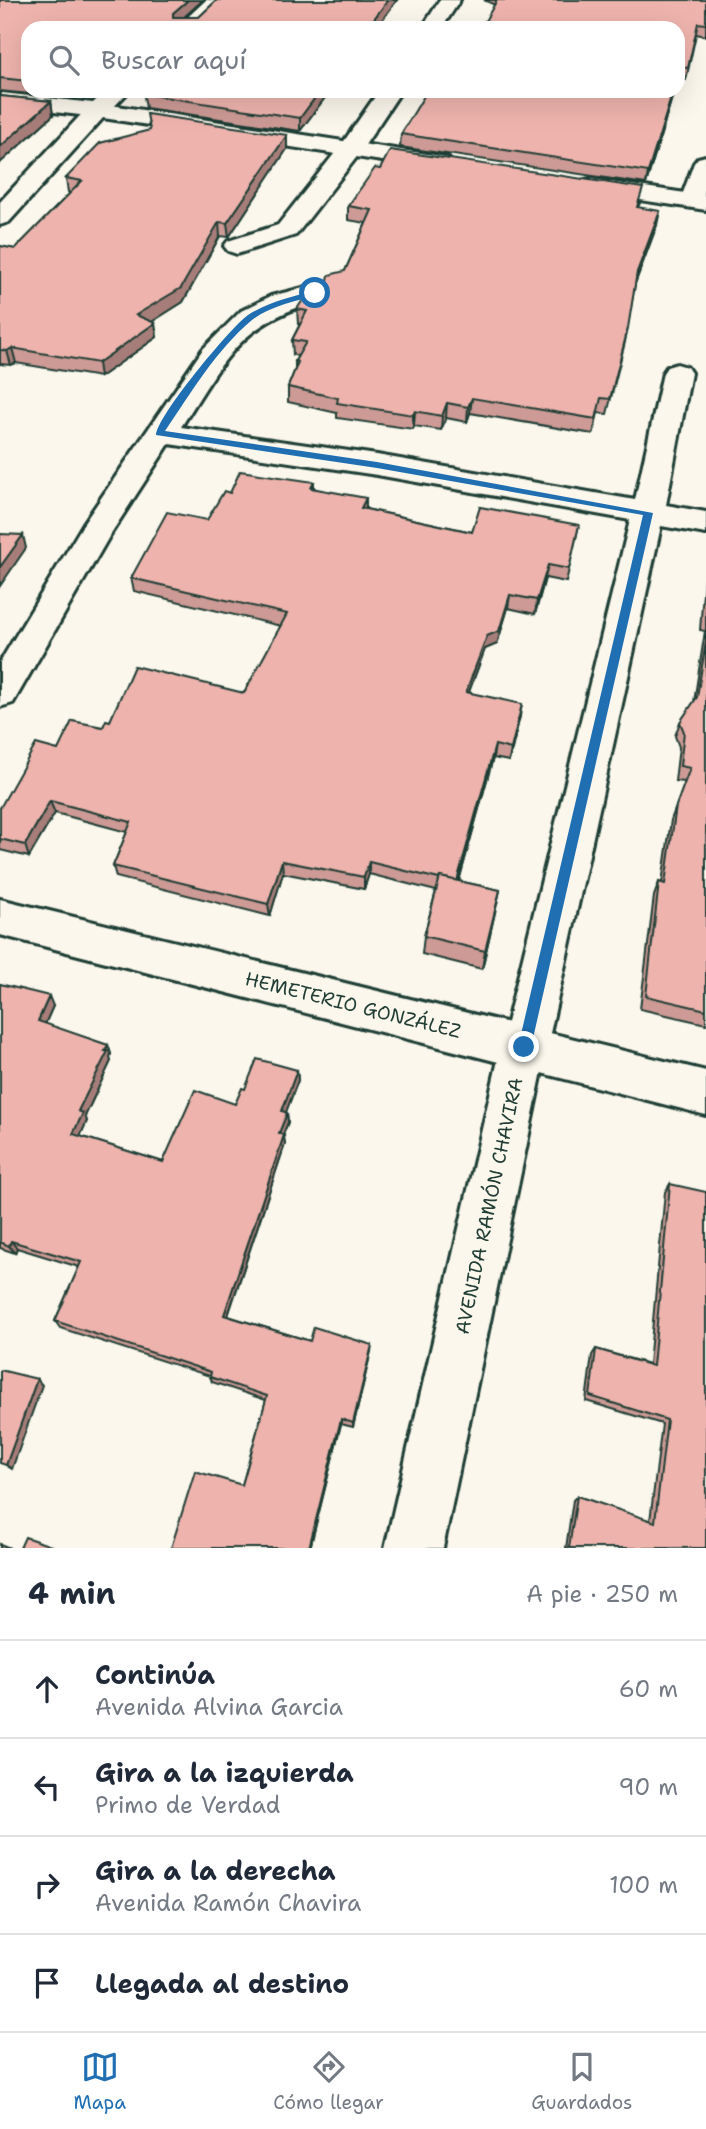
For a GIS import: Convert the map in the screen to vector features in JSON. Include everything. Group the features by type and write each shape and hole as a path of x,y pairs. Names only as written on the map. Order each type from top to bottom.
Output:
{"street":[{"path":"194,21 218,0"},
{"path":"436,21 450,0"},
{"path":"0,217 111,98"},
{"path":"237,246 287,230 351,149 385,98"},
{"path":"2,100 98,110 461,166"},
{"path":"571,183 699,202 706,163"},
{"path":"0,693 159,433 213,355 251,317 281,302 315,293"},
{"name":"AVENIDA RAMÓN CHAVIRA","path":"414,1548 524,1047 648,513 677,373"},
{"path":"159,433 377,465 706,523"},
{"name":"HEMETERIO GONZÁLEZ","path":"0,916 706,1093"}],"building":[{"path":"0,0 188,0 173,13 173,17 199,17 217,0 388,0 372,21 21,21 21,80 0,78"},
{"path":"497,0 706,0 706,24 698,23 688,68 685,68 685,21 485,21"},
{"path":"0,96 51,101 0,147"},
{"path":"170,98 315,98 300,118"},
{"path":"423,98 671,98 648,172 401,134"},
{"path":"147,114 287,135 227,223 219,222 181,288 136,315 155,323 98,363 12,348 7,351 0,350 0,246 15,249 82,181 66,178 100,143 150,130"},
{"path":"390,150 643,188 637,207 660,211 637,272 628,328 610,399 601,398 596,419 472,398 468,407 447,403 442,416 415,411 413,415 337,403 338,398 288,387 298,362 295,361 306,342 292,340 307,311 297,309 308,292 327,285 329,275 345,271 372,210 348,206 375,168 380,169"},
{"path":"240,471 314,482 311,488 366,498 361,508 472,532 480,507 579,525 569,569 548,565 537,600 510,595 499,631 487,636 466,692 522,704 511,749 495,745 457,881 369,862 364,877 282,861 268,904 113,866 131,822 50,801 25,845 0,839 0,808 36,744 58,750 72,721 103,727 106,720 110,721 134,666 244,693 287,614 131,578 167,512 207,520 224,491 230,493"},
{"path":"0,534 23,535 0,567"},
{"path":"706,642 706,1010 646,996 659,882 665,884 676,806 690,768 680,766 684,732 680,722 697,697"},
{"path":"440,877 500,890 485,951 424,936"},
{"path":"0,984 49,996 38,1021 108,1045 105,1051 108,1051 78,1111 83,1113 73,1134 163,1162 195,1090 235,1104 242,1088 245,1089 257,1059 297,1070 282,1111 287,1113 279,1133 284,1135 224,1315 310,1341 314,1327 372,1345 353,1423 341,1419 309,1548 171,1548 195,1471 242,1485 267,1396 210,1377 211,1372 55,1321 81,1262 11,1241 9,1246 0,1242"},
{"path":"670,1184 706,1192 706,1548 569,1548 577,1496 655,1522 667,1420 590,1396 596,1349 653,1366"},
{"path":"0,1370 37,1379 6,1465 0,1463"},
{"path":"25,1537 57,1548 20,1548"}],"route":[{"path":"315,293 281,302 251,317 213,355 159,433 377,465 648,513 524,1047"}]}
